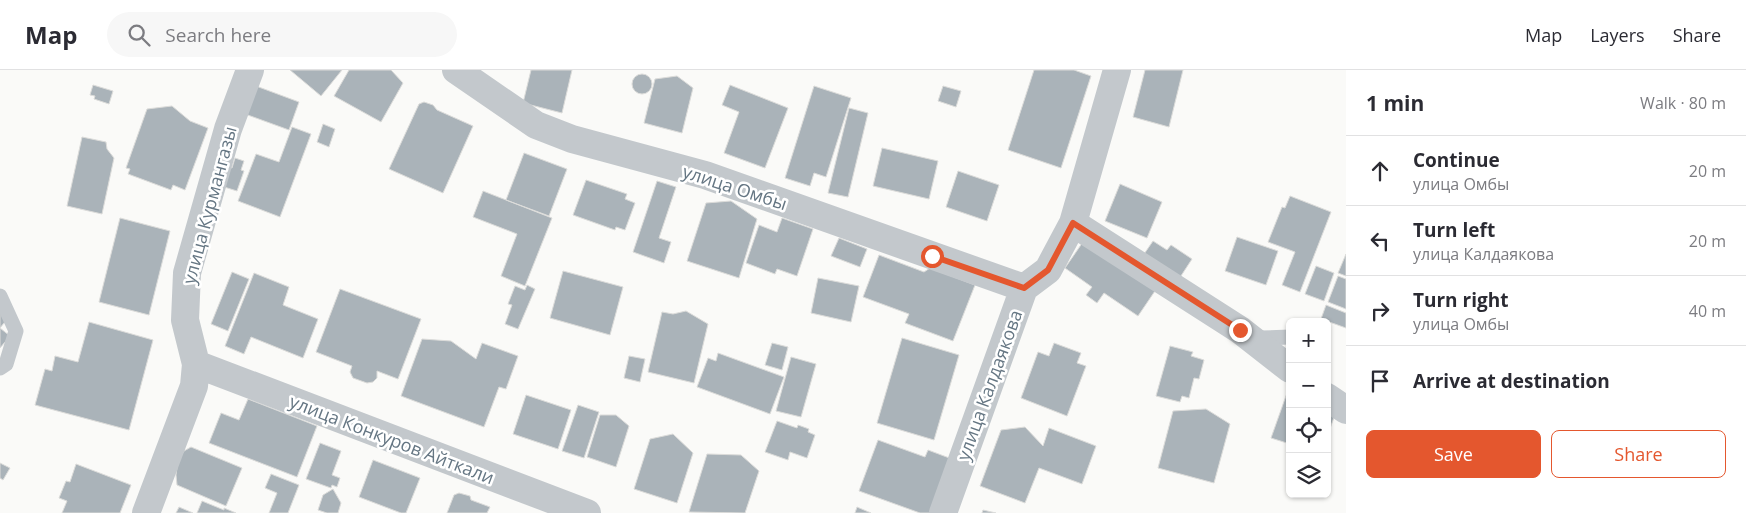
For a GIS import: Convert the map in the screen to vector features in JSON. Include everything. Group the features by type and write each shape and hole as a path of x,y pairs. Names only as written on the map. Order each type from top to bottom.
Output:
{"street":[{"name":"улица Курмангазы","path":"146,513 194,386 196,364 185,320 187,273 228,129 250,70"},
{"name":"улица Омбы","path":"456,70 536,125 572,139 706,175 1024,288"},
{"name":"улица Калдаякова","path":"943,513 1024,288 1048,270 1073,223 1117,70"},
{"path":"1073,223 1240,330 1286,366"},
{"name":"улица Конкуров Айткали","path":"196,364 587,513"},
{"path":"1331,400 1346,410"}],"lane":[{"path":"0,296 16,331 6,364 0,368"},
{"path":"1240,330 1262,338 1286,337"}],"building":[{"path":"290,70 342,70 321,96"},
{"path":"349,70 391,70 403,83 381,122 334,96"},
{"path":"531,70 572,70 562,113 523,103"},
{"path":"1034,70 1074,70 1091,76 1061,168 1008,150"},
{"path":"1145,70 1183,70 1169,127 1133,117"},
{"path":"642,74 649,77 652,84 649,91 642,94 635,91 632,84 635,77"},
{"path":"677,76 693,88 682,133 644,123 655,79"},
{"path":"93,85 113,91 109,104 94,99 95,96 90,95"},
{"path":"730,85 788,108 765,168 724,153 739,112 722,105"},
{"path":"256,86 299,102 289,130 245,114"},
{"path":"814,86 851,98 826,177 814,173 810,186 785,178"},
{"path":"943,86 961,91 956,107 938,101"},
{"path":"424,102 473,126 443,193 389,169 419,104"},
{"path":"172,106 190,121 208,128 185,190 173,185 171,190 128,174 130,169 126,168 147,109"},
{"path":"849,108 868,113 848,197 828,193"},
{"path":"323,124 335,129 329,147 317,142"},
{"path":"292,127 311,134 280,217 238,201 256,154 279,162"},
{"path":"82,137 106,142 107,149 114,158 102,214 67,206"},
{"path":"882,148 938,161 929,199 873,186"},
{"path":"524,153 567,169 549,216 506,200"},
{"path":"235,158 244,161 241,170 244,171 237,191 221,186 228,167 232,168"},
{"path":"958,171 999,185 987,221 946,207"},
{"path":"586,180 627,194 625,199 635,203 625,230 616,227 615,230 573,215"},
{"path":"657,181 676,187 659,238 671,242 664,263 633,252"},
{"path":"1120,184 1162,202 1147,238 1105,221"},
{"path":"483,191 552,218 525,286 501,276 517,234 473,217"},
{"path":"1290,196 1331,212 1300,292 1282,285 1295,252 1268,242 1282,207 1285,208"},
{"path":"731,201 757,219 739,278 687,261 706,203"},
{"path":"120,218 170,231 149,315 99,302"},
{"path":"782,218 813,229 797,276 777,269 775,274 746,263 759,225 777,232"},
{"path":"1237,237 1278,251 1266,285 1225,271"},
{"path":"839,238 867,249 860,267 831,256"},
{"path":"1085,239 1157,288 1138,316 1104,293 1097,303 1086,295 1092,287 1065,268"},
{"path":"1153,241 1167,250 1171,245 1192,259 1177,282 1142,257"},
{"path":"1346,254 1346,276 1338,273"},
{"path":"879,255 924,272 930,268 975,285 953,341 905,323 909,314 863,297"},
{"path":"1316,266 1334,273 1324,301 1305,294"},
{"path":"563,271 623,287 610,335 550,318"},
{"path":"232,272 249,279 228,331 211,324"},
{"path":"254,273 289,287 283,305 318,319 303,358 251,337 244,354 225,346"},
{"path":"1338,276 1346,279 1346,309 1328,302"},
{"path":"818,278 859,286 851,322 811,313"},
{"path":"527,285 535,289 518,329 505,324 512,305 508,304 515,286 525,290"},
{"path":"340,289 421,319 398,379 377,371 377,378 373,382 367,383 353,378 350,372 352,366 316,352"},
{"path":"1326,305 1346,313 1346,328 1331,323 1331,318 1321,318"},
{"path":"0,311 8,318 0,328"},
{"path":"686,311 708,324 694,383 648,372 662,312 673,314"},
{"path":"89,322 153,340 129,430 35,405 45,369 52,371 55,356 78,362"},
{"path":"0,328 10,336 0,348"},
{"path":"902,338 959,355 934,440 877,423"},
{"path":"422,339 451,341 476,359 482,343 518,356 506,389 499,387 484,427 401,396"},
{"path":"772,343 788,347 782,370 765,365"},
{"path":"1054,343 1081,353 1077,363 1086,366 1067,416 1021,398 1038,352 1049,356"},
{"path":"1170,346 1193,352 1191,356 1204,360 1199,379 1194,378 1189,398 1182,396 1180,402 1156,396"},
{"path":"718,353 784,377 770,414 697,387 708,358 716,361"},
{"path":"629,356 645,359 640,382 624,378"},
{"path":"791,357 816,364 801,417 776,411"},
{"path":"526,395 571,410 558,449 513,434"},
{"path":"1286,396 1286,443 1271,438"},
{"path":"248,399 317,426 297,477 209,443 221,413 239,420"},
{"path":"578,405 599,412 584,458 562,451"},
{"path":"1331,407 1337,409 1331,426"},
{"path":"1206,409 1230,424 1214,483 1158,468 1173,411"},
{"path":"600,415 616,415 629,426 616,467 587,457"},
{"path":"777,421 797,428 798,425 809,429 808,432 815,435 807,458 790,452 788,460 765,452"},
{"path":"1025,427 1043,446 1049,428 1096,446 1082,484 1039,468 1025,503 980,486 1001,430"},
{"path":"673,434 693,453 677,503 634,489 650,439"},
{"path":"878,440 925,457 928,450 952,459 932,513 920,513 859,491"},
{"path":"320,443 341,451 332,475 340,478 337,487 332,485 331,488 306,479"},
{"path":"191,447 242,468 226,506 177,485 178,461 184,451"},
{"path":"707,454 741,455 759,471 745,513 689,512"},
{"path":"373,460 420,478 406,513 401,513 359,497"},
{"path":"0,463 10,468 3,480 0,478"},
{"path":"76,464 131,485 120,513 62,513 67,501 59,498 66,481 70,482"},
{"path":"271,474 299,485 288,513 269,513 277,493 265,488"},
{"path":"333,489 341,503 338,513 327,513 318,510 323,495"},
{"path":"459,493 470,496 471,500 490,507 487,513 447,513 454,495"},
{"path":"202,501 224,510 224,508 236,513 197,513"},
{"path":"179,507 193,513 176,513"},
{"path":"857,507 871,513 855,513"},
{"path":"983,510 996,513 982,513"}],"route":[{"path":"932,256 1024,288 1048,270 1073,223 1240,330"}]}
